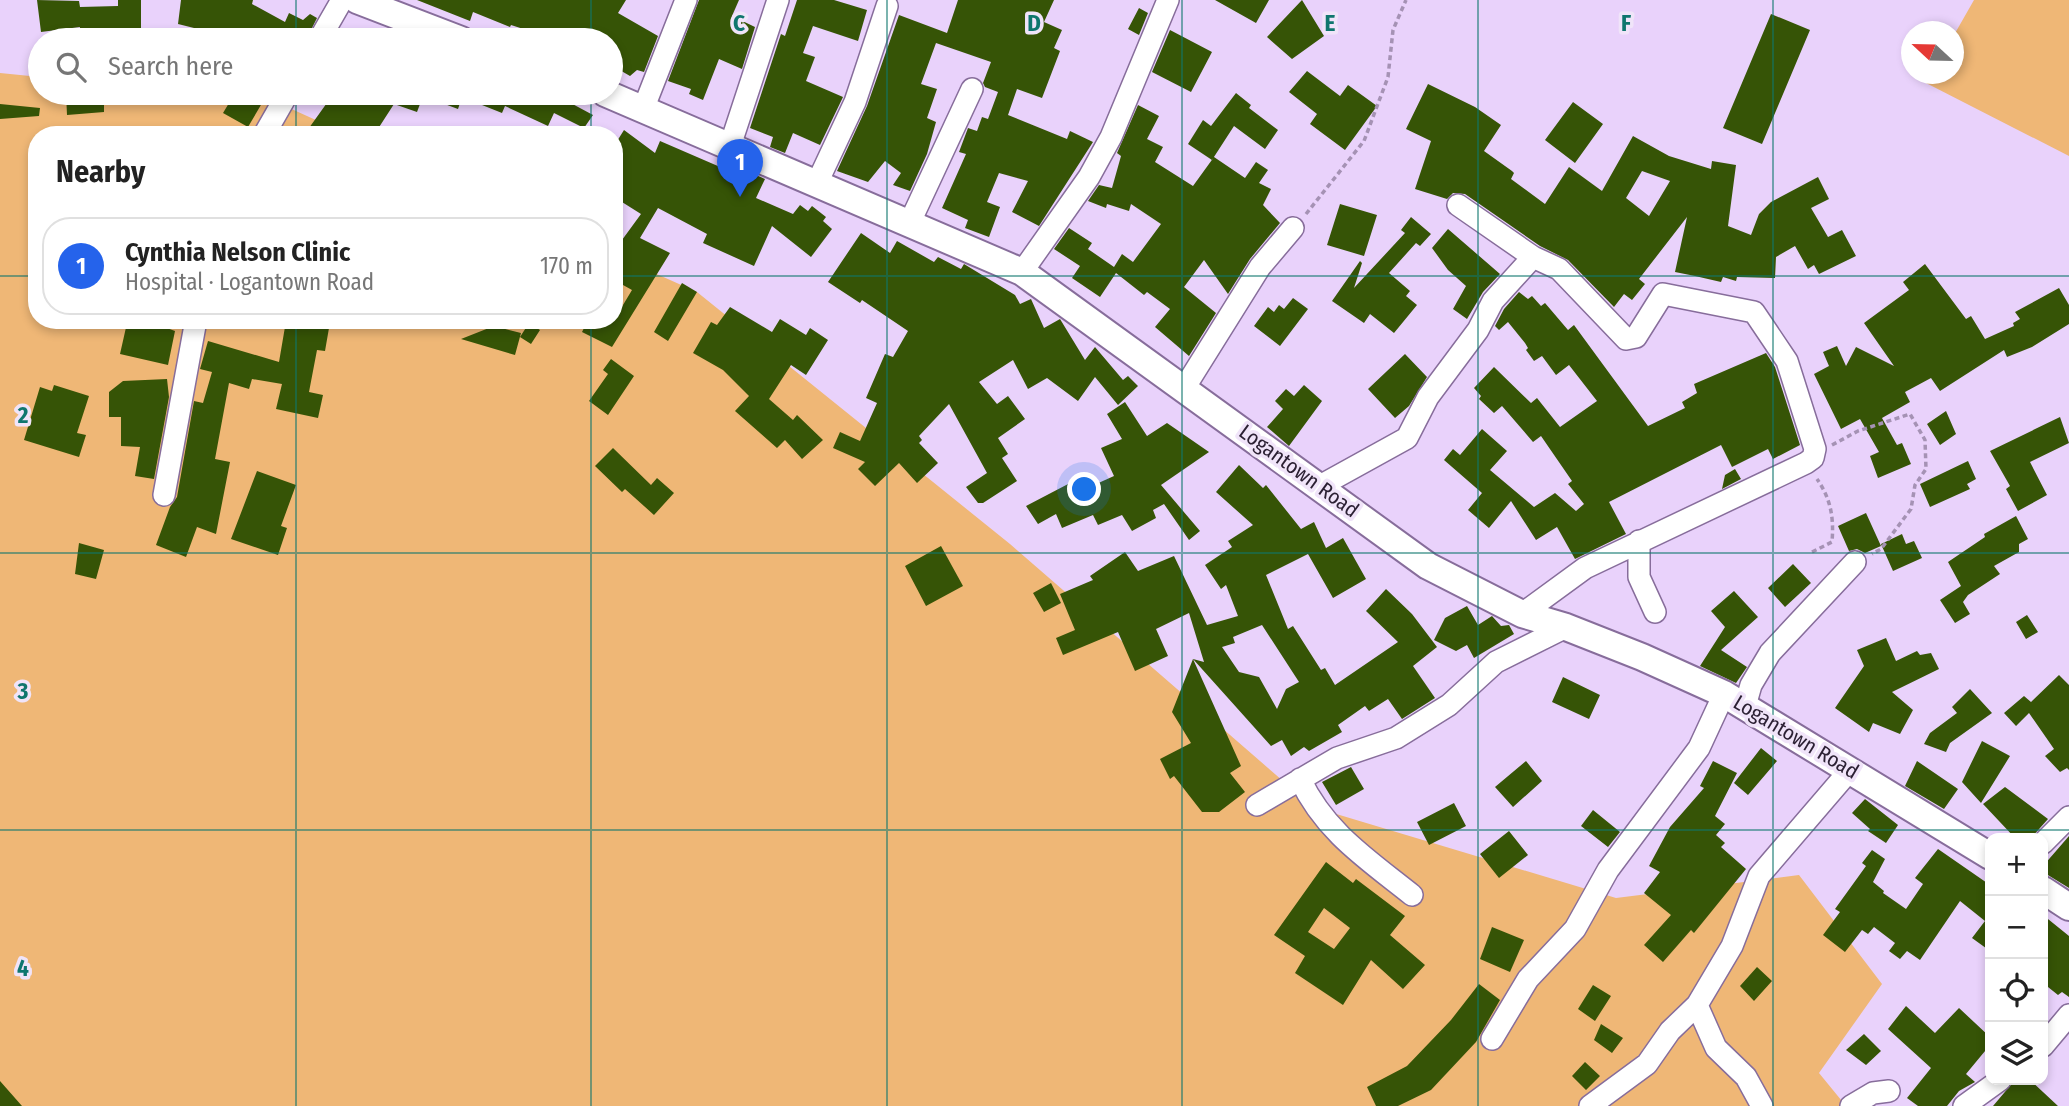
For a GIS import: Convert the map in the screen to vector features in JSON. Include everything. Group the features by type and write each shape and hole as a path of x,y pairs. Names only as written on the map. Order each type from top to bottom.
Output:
{"street":[{"path":"326,28 342,0"},
{"path":"357,0 394,7 437,28"},
{"path":"644,107 686,0"},
{"path":"730,146 778,0"},
{"path":"1022,272 1089,177 1111,137 1168,0"},
{"path":"817,183 855,102 887,6"},
{"path":"910,222 972,89"},
{"name":"Logantown Road","path":"623,99 1022,272 1185,387 1428,566 1522,614 1566,628 1735,700 1985,853"},
{"path":"269,126 281,105"},
{"path":"1458,205 1532,257 1559,269 1628,339 1636,337 1663,294 1754,312 1787,361 1815,449 1810,459 1585,568 1522,614"},
{"path":"1185,387 1260,267 1293,228"},
{"path":"1320,486 1407,438 1428,397 1478,330 1493,301 1532,257"},
{"path":"164,495 194,329"},
{"path":"1639,541 1639,577 1656,612"},
{"path":"1492,1040 1528,979 1575,929 1608,870 1735,700 1751,685 1770,653 1855,562"},
{"path":"1256,805 1337,758 1396,738 1449,705 1496,662 1566,628"},
{"path":"1590,1106 1647,1064 1670,1031 1697,1005 1732,946 1759,876 1850,770"},
{"path":"1300,779 1313,807 1330,826 1412,895"},
{"path":"2048,838 2069,817"},
{"path":"2048,893 2069,907"},
{"path":"1697,1005 1702,1023 1716,1048 1746,1077 1762,1106"},
{"path":"2048,1040 2069,1015"},
{"path":"1964,1106 1993,1085"},
{"path":"1852,1106 1873,1093 1889,1091"}],"path":[{"path":"1293,228 1364,141 1388,77 1393,30 1406,0"},
{"path":"1812,552 1832,542 1833,521 1827,494 1810,459 1858,431 1910,414 1925,440 1926,469 1915,485 1911,509 1881,549 1855,562"}],"shaded area":[{"path":"1974,0 2069,0 2069,156 1928,84 1964,84 1962,21"},
{"path":"0,73 28,76 28,105 283,105 329,126 28,126 28,329 623,329 623,259 697,292 1010,544 1313,807 1616,898 1799,875 1882,984 1819,1073 1846,1106 0,1106"}],"building":[{"path":"37,0 79,1 80,7 118,6 118,0 141,0 141,28 40,28"},
{"path":"181,0 253,0 252,4 285,22 289,13 303,20 310,14 317,18 312,28 194,28 178,24"},
{"path":"417,0 626,0 618,13 658,36 644,72 637,70 630,76 623,72 623,28 510,27 473,12 470,21"},
{"path":"699,0 739,0 732,16 755,27 742,69 719,59 703,100 689,94 691,89 668,81"},
{"path":"797,0 834,0 867,10 858,41 813,26 803,53 815,57 806,81 843,97 820,145 793,133 785,153 770,147 773,137 750,128 781,34 785,36"},
{"path":"958,0 1054,0 1044,22 1062,30 1054,48 1060,51 1042,98 1017,89 1008,115 1067,139 1070,131 1093,142 1039,226 1012,212 1028,181 999,173 987,202 1000,207 989,237 965,228 968,220 942,208 966,154 959,152 968,128 977,131 982,117 988,119 998,92 985,87 983,83 991,62 936,43 921,84 937,89 927,118 936,122 927,154 910,191 893,185 901,173 885,161 868,182 837,171 867,106 899,15 947,33"},
{"path":"1215,0 1269,0 1256,23"},
{"path":"1302,0 1324,36 1292,59 1267,37"},
{"path":"1139,8 1148,13 1139,35 1128,29"},
{"path":"1771,14 1810,30 1762,144 1723,128"},
{"path":"1170,30 1212,52 1191,92 1152,72"},
{"path":"1307,71 1340,96 1348,85 1377,106 1345,150 1310,124 1317,114 1289,92"},
{"path":"1428,84 1475,107 1501,125 1484,151 1514,173 1511,179 1545,204 1569,167 1602,191 1633,136 1669,156 1711,169 1712,161 1736,165 1728,226 1751,235 1759,214 1771,202 1818,177 1829,199 1811,208 1828,237 1842,230 1856,256 1819,274 1814,265 1808,269 1795,246 1776,257 1775,278 1737,277 1736,281 1723,277 1721,282 1675,272 1687,217 1639,279 1645,284 1632,300 1624,294 1614,307 1568,260 1540,246 1465,194 1453,193 1447,199 1415,189 1431,141 1406,129","holes":["1642,171 1670,181 1649,216 1626,198"]},
{"path":"1236,93 1251,105 1249,108 1278,130 1265,149 1234,126 1212,160 1188,144 1203,120 1211,126"},
{"path":"1573,102 1603,124 1575,163 1545,140"},
{"path":"0,104 40,108 39,116 0,119"},
{"path":"67,105 104,105 104,112 67,115"},
{"path":"228,105 261,105 249,126 223,113"},
{"path":"325,105 393,105 380,126 310,126"},
{"path":"397,105 420,105 417,112"},
{"path":"482,105 574,105 593,115 585,126 580,126 554,113 548,126 505,106 502,113"},
{"path":"1138,105 1159,116 1147,139 1163,147 1155,162 1193,186 1214,157 1245,178 1256,162 1268,170 1259,183 1271,189 1263,205 1280,223 1250,259 1228,294 1204,260 1184,287 1216,313 1189,356 1155,327 1170,309 1147,292 1144,295 1116,273 1100,297 1072,278 1080,266 1054,249 1069,228 1092,243 1088,249 1114,267 1122,254 1133,262 1161,224 1131,204 1129,211 1107,204 1106,208 1088,201 1099,185 1112,188 1121,156 1117,153"},
{"path":"623,132 655,153 660,141 734,173 737,167 765,179 756,198 793,214 800,205 808,211 812,206 826,217 823,221 832,229 811,257 772,226 754,266 703,243 707,234 658,208 640,238 670,253 612,347 582,332 584,329 623,329 623,305 632,290 623,285 623,239 641,214 623,203"},
{"path":"1340,204 1377,215 1364,256 1327,245"},
{"path":"1411,217 1431,234 1420,246 1416,243 1389,273 1410,291 1406,296 1417,305 1394,333 1370,314 1364,323 1332,301 1360,261 1362,263 1354,288 1405,233 1401,230"},
{"path":"1448,229 1500,274 1483,292 1467,319 1453,309 1466,286 1448,270 1432,248"},
{"path":"861,233 890,253 897,241 934,262 938,257 961,269 964,264 1015,295 1020,304 1031,299 1044,328 1060,319 1085,360 1095,347 1123,380 1128,376 1138,386 1118,405 1095,377 1078,401 1047,378 1028,389 1013,360 979,382 997,404 1008,396 1025,419 998,438 1008,454 1002,458 1017,481 983,503 978,503 966,487 987,473 949,404 919,436 922,440 919,443 938,463 917,483 899,463 875,486 858,469 865,462 833,448 840,432 860,441 877,403 866,398 885,354 893,357 908,331 862,300 860,303 828,282"},
{"path":"1925,264 1966,319 1971,316 1985,339 2014,326 2013,323 2020,319 2015,312 2059,288 2069,305 2069,324 2032,347 2007,357 2004,350 1940,391 1931,378 1905,392 1910,402 1882,418 1897,445 1902,443 1911,464 1878,478 1870,456 1879,452 1860,419 1841,429 1814,374 1829,366 1823,352 1837,346 1846,366 1856,347 1894,366 1864,323 1909,290 1903,282"},
{"path":"682,283 697,292 668,341 654,332"},
{"path":"1519,292 1528,299 1532,296 1541,306 1545,303 1568,330 1574,325 1648,426 1685,408 1682,402 1697,393 1694,384 1766,353 1775,367 1800,445 1773,459 1768,449 1732,467 1721,445 1609,502 1626,534 1575,559 1557,527 1536,540 1511,501 1489,528 1468,510 1482,493 1444,460 1453,449 1460,455 1482,429 1507,451 1490,470 1534,507 1555,493 1576,511 1584,504 1568,484 1572,481 1541,436 1533,442 1502,406 1494,413 1479,399 1481,396 1474,388 1494,367 1531,403 1537,398 1560,427 1597,401 1569,365 1556,375 1542,356 1534,361 1526,350 1528,348 1525,343 1508,322 1499,330 1495,326 1504,309"},
{"path":"1293,298 1308,309 1280,346 1254,326 1268,307 1274,312 1279,305 1284,309"},
{"path":"730,307 772,332 780,319 806,335 810,328 828,340 806,375 791,365 769,399 793,420 797,415 823,440 802,459 785,440 777,448 735,411 749,396 723,370 693,353 711,322 717,325"},
{"path":"126,329 175,331 168,365 120,354"},
{"path":"285,329 329,329 325,351 317,350 309,392 323,395 318,418 276,409 282,384 252,379 249,389 229,383 215,459 230,462 216,534 197,527 186,557 156,545 170,507 177,497 194,401 203,403 212,372 200,369 208,341 279,362"},
{"path":"486,329 506,329 521,333 515,355 461,339"},
{"path":"525,329 540,330 531,344 520,337"},
{"path":"1405,354 1427,377 1409,406 1395,418 1368,389"},
{"path":"611,359 634,376 608,415 589,401 608,374 603,370"},
{"path":"167,379 169,397 154,479 135,476 140,447 121,446 121,417 109,417 109,392 123,381"},
{"path":"54,385 89,396 77,433 86,435 79,457 24,440 40,387 52,391"},
{"path":"1304,385 1322,401 1289,446 1267,427 1283,409 1275,401 1286,389 1294,396"},
{"path":"1125,402 1147,436 1167,423 1209,452 1161,485 1200,531 1189,540 1164,504 1153,510 1156,518 1132,531 1122,515 1098,525 1093,515 1062,528 1056,514 1038,524 1026,506 1070,483 1074,494 1114,476 1101,448 1122,439 1107,414"},
{"path":"1946,411 1956,434 1940,445 1927,424"},
{"path":"2060,417 2069,443 2030,462 2047,495 2018,511 2006,489 2010,486 1990,451"},
{"path":"613,448 651,485 657,478 674,493 654,515 625,489 622,492 595,466"},
{"path":"1968,461 1976,479 1967,484 1970,489 1930,507 1920,484"},
{"path":"1239,465 1263,488 1266,485 1301,529 1314,522 1326,548 1343,538 1366,579 1333,598 1308,554 1266,575 1288,629 1293,626 1321,670 1325,668 1335,685 1398,642 1366,611 1386,589 1412,614 1437,647 1413,666 1435,698 1402,719 1388,699 1369,711 1365,706 1338,725 1342,732 1309,751 1304,747 1291,756 1282,740 1271,746 1193,659 1204,662 1189,613 1156,629 1168,656 1135,671 1118,632 1063,655 1056,638 1075,630 1060,594 1093,580 1090,576 1125,552 1138,571 1174,556 1207,625 1238,616 1226,585 1221,589 1205,565 1232,547 1228,541 1253,525 1216,492","holes":["1262,625 1299,682 1286,689 1277,709 1259,677 1239,672 1222,647 1235,643 1233,637"]},
{"path":"1735,469 1741,479 1722,489 1725,475"},
{"path":"257,471 296,485 281,526 287,528 278,555 231,539"},
{"path":"1866,513 1881,546 1865,553 1857,549 1849,551 1838,526"},
{"path":"2016,516 2028,539 2019,544 2019,552 1994,566 2000,574 1968,595 1963,602 1970,614 1955,623 1940,600 1961,586 1948,562 1985,537 1984,534"},
{"path":"1902,534 1906,544 1914,541 1922,558 1893,571 1881,544"},
{"path":"79,543 104,550 96,579 75,574"},
{"path":"941,546 963,586 926,606 905,566"},
{"path":"1793,564 1811,583 1785,607 1768,588"},
{"path":"1051,583 1061,603 1044,612 1033,593"},
{"path":"1734,591 1758,617 1721,650 1747,667 1736,683 1700,666 1725,627 1711,611"},
{"path":"1467,606 1478,625 1492,616 1501,626 1509,625 1514,634 1474,658 1467,645 1456,651 1434,640 1445,618"},
{"path":"2027,615 2038,632 2026,639 2016,622"},
{"path":"1886,638 1896,661 1917,651 1920,655 1931,653 1939,669 1892,692 1913,710 1900,734 1873,723 1869,732 1835,708 1864,666 1857,650"},
{"path":"1193,659 1241,766 1230,773 1245,792 1219,812 1202,812 1174,776 1170,779 1160,759 1191,743 1172,712"},
{"path":"2059,675 2069,685 2069,770 2067,768 2060,772 2045,756 2054,749 2029,713 2016,726 2004,713 2024,696 2031,702"},
{"path":"1563,677 1600,695 1589,719 1552,702"},
{"path":"1970,689 1992,713 1950,743 1946,752 1924,744 1930,733 1957,713 1952,707"},
{"path":"1982,741 2010,756 1981,803 1962,782"},
{"path":"1761,748 1777,761 1748,795 1734,783"},
{"path":"1526,761 1542,781 1513,807 1495,787"},
{"path":"1713,761 1737,773 1715,816 1725,824 1716,835 1725,843 1721,847 1746,869 1694,933 1691,930 1663,962 1644,945 1671,915 1644,893 1660,872 1649,866 1670,827 1704,788 1700,786"},
{"path":"1917,761 1958,789 1944,809 1905,786"},
{"path":"1351,767 1364,789 1336,805 1322,782"},
{"path":"2005,787 2048,819 2035,833 2010,833 1983,804"},
{"path":"1865,799 1898,825 1886,843 1868,831 1870,829 1852,813"},
{"path":"1454,803 1466,826 1429,845 1417,822"},
{"path":"1593,810 1620,832 1608,847 1581,826"},
{"path":"1509,831 1528,855 1499,878 1480,854"},
{"path":"2069,836 2069,888 2048,875 2048,860"},
{"path":"1938,849 1985,882 1985,921 1960,901 1920,960 1907,951 1900,959 1889,951 1895,943 1874,927 1868,934 1862,930 1845,952 1823,935 1840,912 1835,909 1866,866 1862,863 1872,850 1885,859 1873,882 1883,893 1906,909 1923,884 1915,878"},
{"path":"1326,862 1353,883 1356,879 1405,916 1390,935 1425,965 1403,989 1371,960 1343,1005 1295,973 1305,956 1274,935","holes":["1324,908 1350,928 1334,949 1308,932"]},
{"path":"2048,919 2069,936 2069,997 2062,992 2058,995 2048,987"},
{"path":"1985,921 1985,947 1972,938"},
{"path":"1492,927 1524,940 1510,972 1480,959"},
{"path":"1757,967 1772,981 1754,1001 1740,986"},
{"path":"1479,984 1500,1000 1476,1042 1431,1090 1398,1106 1376,1106 1367,1087 1407,1066 1451,1020"},
{"path":"1593,985 1611,996 1595,1021 1578,1009"},
{"path":"1906,1006 1935,1033 1959,1008 1985,1032 1985,1051 1966,1074 1975,1082 1959,1091 1947,1106 1918,1106 1907,1098 1931,1068 1888,1029"},
{"path":"1601,1024 1623,1038 1612,1053 1594,1040"},
{"path":"1864,1034 1881,1051 1866,1065 1846,1050"},
{"path":"1585,1062 1600,1076 1586,1090 1572,1076"},
{"path":"0,1081 22,1106 0,1106"},
{"path":"2011,1085 2035,1085 2058,1106 1993,1106"}],"place":[{"name":"Cynthia Nelson Clinic","path":"740,197"}]}
